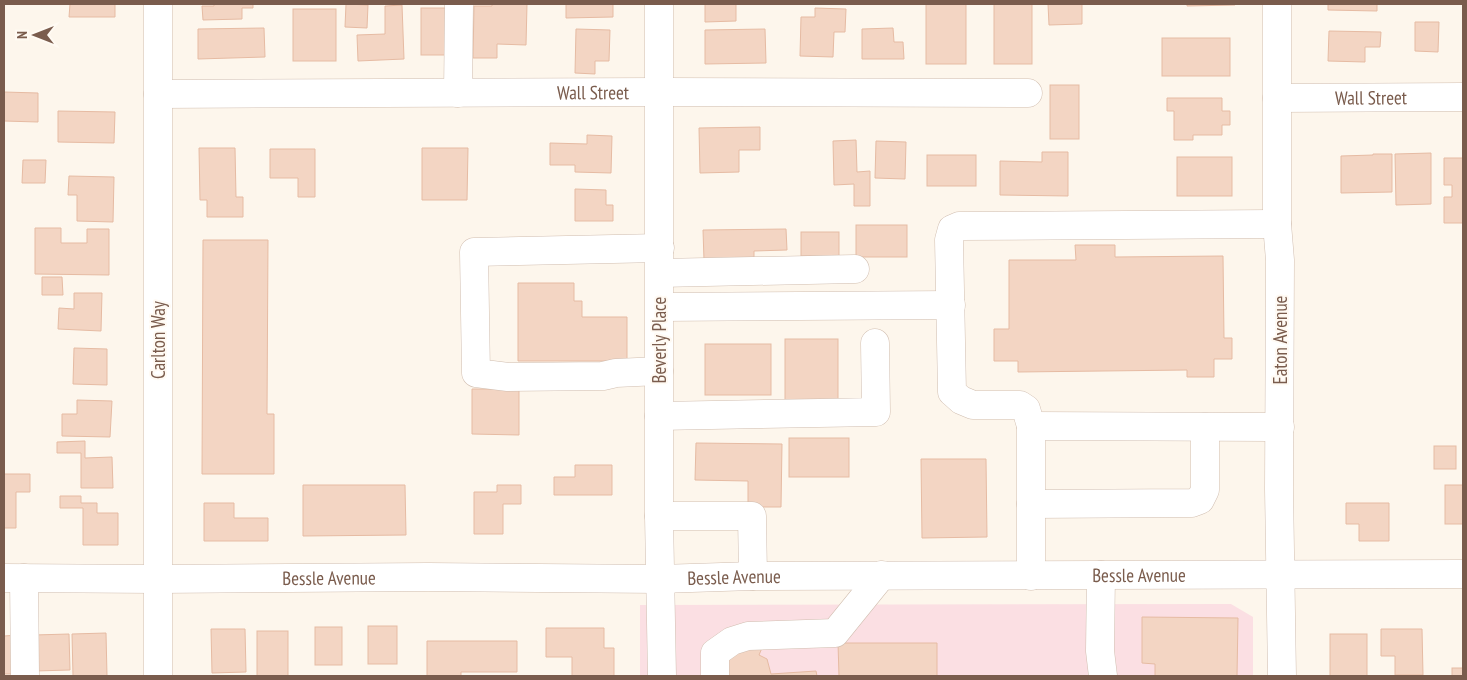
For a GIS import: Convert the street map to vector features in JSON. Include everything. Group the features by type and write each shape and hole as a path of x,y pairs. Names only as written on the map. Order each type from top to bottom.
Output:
{"street":[{"name":"Carlton Way","path":"158,4 158,676"},
{"path":"458,93 459,4"},
{"name":"Beverly Place","path":"659,4 659,516 662,676"},
{"name":"Eaton Avenue","path":"1277,4 1277,224 1280,260 1282,676"},
{"name":"Wall Street","path":"158,94 1028,93"},
{"name":"Wall Street","path":"1277,98 1463,97"},
{"path":"1031,576 1031,426 1026,409 1020,405 973,405 961,400 952,392 949,240 952,229 960,226 1277,224"},
{"path":"659,371 616,373 603,376 508,377 476,373 474,252 855,270"},
{"path":"660,307 950,305"},
{"path":"659,416 876,412 875,342"},
{"path":"1031,426 1280,427"},
{"path":"1031,504 1192,503 1200,500 1205,490 1205,427"},
{"path":"659,516 752,516 753,576"},
{"name":"Bessle Avenue","path":"14,578 428,577 660,580 753,576 882,575 1463,574"},
{"path":"715,676 715,653 732,641 748,636 835,633 882,575"},
{"path":"1101,575 1100,651 1103,676"},
{"path":"14,578 25,676"}],"shaded area":[{"path":"1231,604 1253,617 1253,676 640,676 640,605"}],"building":[{"path":"70,4 115,4 115,17 69,17"},
{"path":"214,4 253,4 253,8 242,8 242,19 203,20 202,6 214,6"},
{"path":"346,4 368,5 367,28 345,27"},
{"path":"492,4 527,4 526,45 497,44 497,58 473,58 474,6 492,6"},
{"path":"566,4 613,4 613,17 566,18"},
{"path":"705,4 736,4 736,21 705,22"},
{"path":"926,4 966,4 966,64 926,64"},
{"path":"994,4 1032,4 1032,64 994,64"},
{"path":"1048,4 1082,4 1082,24 1049,25"},
{"path":"1187,4 1235,4 1235,5 1187,6"},
{"path":"1328,4 1377,4 1377,11 1328,10"},
{"path":"402,5 404,59 358,61 357,35 385,34 385,6"},
{"path":"421,8 451,8 451,55 421,55"},
{"path":"815,8 846,9 845,32 834,32 833,57 800,56 801,17 815,17"},
{"path":"293,9 336,9 336,61 293,61"},
{"path":"1415,22 1439,22 1438,52 1415,51"},
{"path":"264,28 265,57 198,59 198,29"},
{"path":"893,28 894,42 903,42 904,59 862,59 862,29"},
{"path":"576,29 610,30 609,61 595,61 595,74 575,73"},
{"path":"765,29 766,63 705,64 705,30"},
{"path":"1329,31 1381,32 1380,47 1365,47 1365,62 1328,61"},
{"path":"1162,38 1230,38 1230,76 1162,76"},
{"path":"1050,85 1079,85 1079,139 1050,139"},
{"path":"4,92 38,93 38,122 4,121"},
{"path":"1167,98 1222,98 1222,111 1230,111 1230,125 1222,125 1222,135 1193,135 1193,140 1174,140 1174,111 1167,111"},
{"path":"58,111 115,112 114,143 58,142"},
{"path":"760,127 760,150 739,150 739,172 700,173 699,128"},
{"path":"587,135 612,136 611,173 575,172 575,165 550,165 550,143 587,144"},
{"path":"856,140 857,172 870,171 870,206 854,206 854,184 834,185 833,141"},
{"path":"876,141 906,142 905,179 875,178"},
{"path":"199,148 235,148 236,197 243,197 243,217 207,217 207,200 200,200"},
{"path":"422,148 468,148 467,200 422,200"},
{"path":"270,149 315,149 315,197 298,197 298,178 270,178"},
{"path":"1042,152 1068,152 1068,196 1000,195 1000,161 1042,162"},
{"path":"1431,153 1431,204 1396,205 1395,154"},
{"path":"1392,154 1392,192 1341,193 1341,156"},
{"path":"927,155 976,155 976,186 927,186"},
{"path":"1177,157 1232,157 1232,196 1177,196"},
{"path":"1444,158 1463,158 1463,223 1444,223 1444,197 1452,197 1452,185 1444,185"},
{"path":"23,160 46,160 45,183 22,183"},
{"path":"69,176 114,177 113,222 77,221 77,195 68,195"},
{"path":"575,189 606,190 606,205 613,205 613,221 575,221"},
{"path":"856,225 907,225 907,257 856,257"},
{"path":"35,228 61,228 61,243 87,243 87,229 109,229 109,275 35,274"},
{"path":"786,229 787,250 754,251 754,259 704,260 703,230"},
{"path":"801,232 839,232 839,256 801,256"},
{"path":"203,240 268,240 267,414 274,414 274,474 202,474"},
{"path":"1075,245 1115,245 1115,257 1223,256 1224,338 1232,338 1232,359 1214,359 1214,377 1187,377 1187,370 1018,372 1018,361 994,361 994,329 1009,329 1009,260 1076,260"},
{"path":"42,277 62,277 63,295 42,295"},
{"path":"518,283 574,283 574,301 582,301 582,317 627,317 627,361 518,361"},
{"path":"74,293 102,293 101,331 58,329 59,308 74,309"},
{"path":"785,339 838,339 838,400 785,400"},
{"path":"705,344 771,344 771,395 705,395"},
{"path":"74,348 107,349 107,385 73,384"},
{"path":"472,389 519,389 519,435 472,434"},
{"path":"77,400 112,401 110,437 62,436 62,414 77,414"},
{"path":"789,438 849,438 849,477 789,477"},
{"path":"85,441 85,458 112,457 113,488 81,488 81,453 57,453 57,442"},
{"path":"696,443 782,444 781,507 748,507 748,481 695,480"},
{"path":"1434,446 1456,446 1456,469 1434,469"},
{"path":"921,459 986,459 987,537 922,538"},
{"path":"575,465 612,465 612,495 554,495 554,477 575,477"},
{"path":"4,474 30,474 30,492 16,492 16,528 4,528"},
{"path":"303,485 405,485 406,535 303,536"},
{"path":"497,485 521,485 521,504 503,504 503,534 474,534 474,492 497,492"},
{"path":"1445,485 1463,485 1463,524 1445,524"},
{"path":"60,496 81,496 81,503 97,503 97,513 118,513 118,545 83,545 83,508 60,508"},
{"path":"204,503 234,503 234,518 268,518 268,541 204,541"},
{"path":"1346,503 1389,503 1389,541 1359,541 1359,524 1346,524"},
{"path":"1142,617 1238,618 1237,676 1155,676 1155,664 1142,663"},
{"path":"368,626 397,626 397,664 368,664"},
{"path":"315,627 342,627 342,665 315,665"},
{"path":"546,628 604,628 604,648 614,648 614,676 572,676 572,657 546,657"},
{"path":"211,629 245,629 246,672 212,673"},
{"path":"1381,629 1422,629 1423,675 1395,675 1395,656 1381,656"},
{"path":"257,631 288,631 288,676 257,676"},
{"path":"106,633 107,676 73,676 72,634"},
{"path":"69,634 70,670 35,671 34,635"},
{"path":"1330,634 1367,634 1367,676 1330,676"},
{"path":"18,635 19,674 4,674 4,636"},
{"path":"427,641 517,641 517,672 461,672 461,676 427,676"},
{"path":"838,643 937,643 937,676 839,676"},
{"path":"742,648 762,648 759,655 767,659 771,674 816,671 817,676 724,676 729,657"},
{"path":"1452,668 1463,668 1463,676 1452,676"}]}
